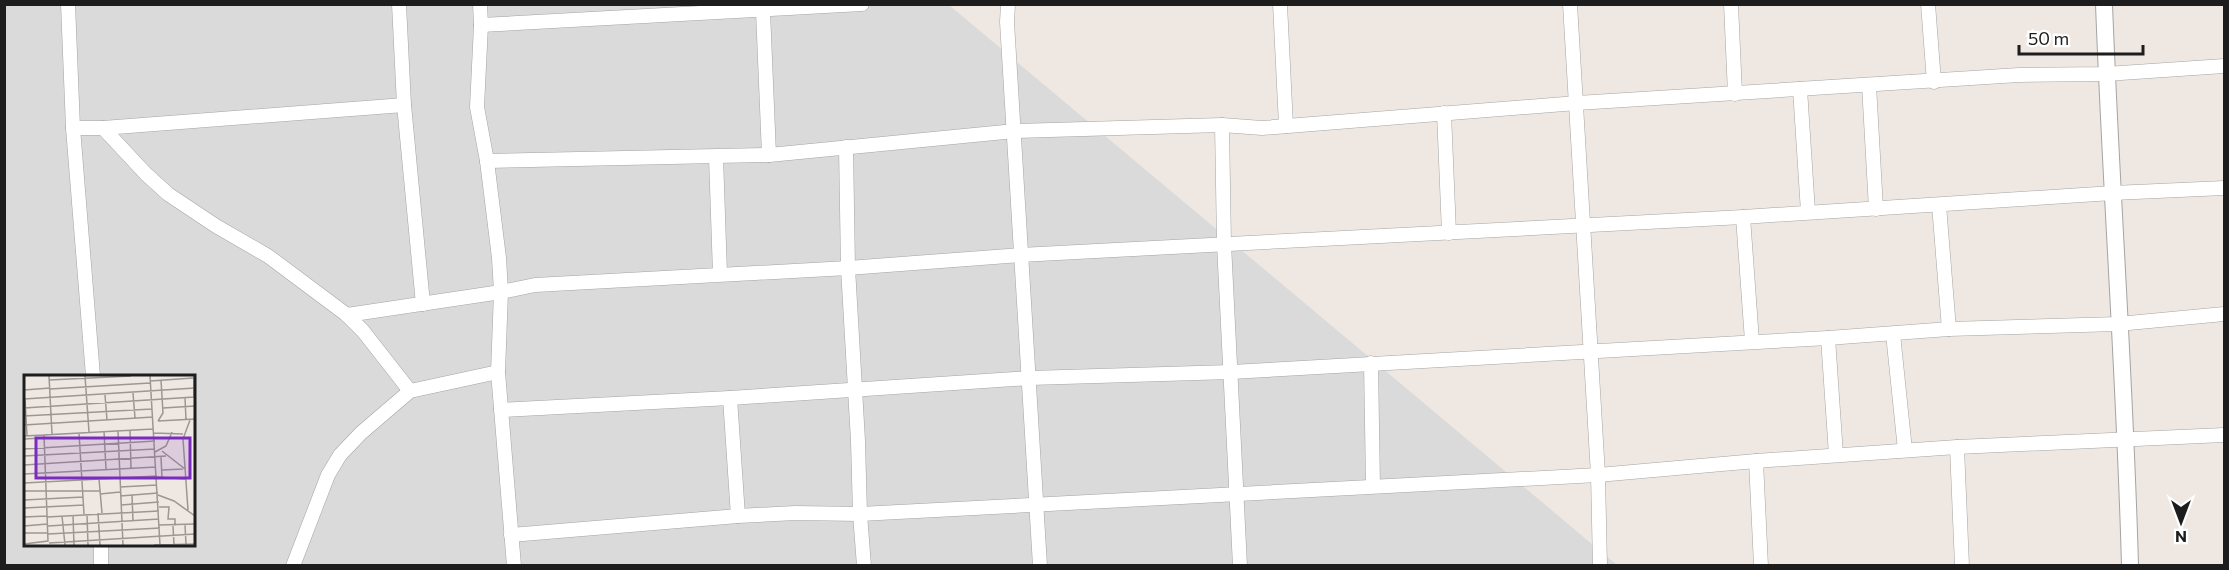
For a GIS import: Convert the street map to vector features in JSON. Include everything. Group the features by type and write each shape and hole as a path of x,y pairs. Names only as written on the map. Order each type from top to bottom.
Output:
{"street":[{"path":"68,4 73,128 93,375"},
{"path":"399,4 404,105 423,304"},
{"path":"480,4 477,107 487,161 501,292 498,372 514,566"},
{"path":"481,25 653,10 763,11 862,4"},
{"path":"1008,4 1007,22 1015,131 1020,255 1030,378 1040,566"},
{"path":"1280,4 1286,126"},
{"path":"1570,4 1598,475 1600,566"},
{"path":"1731,4 1735,94"},
{"path":"1928,4 1934,82"},
{"path":"2104,4 2118,324 2126,440 2130,566"},
{"path":"763,11 769,155"},
{"path":"487,161 769,155 1015,131 1222,125 1262,128 1577,103 2019,75 2106,74 2224,66"},
{"path":"1869,85 1875,209"},
{"path":"1800,89 1808,212"},
{"path":"73,128 102,128 404,105"},
{"path":"1444,113 1449,233"},
{"path":"1222,125 1224,244 1240,566"},
{"path":"102,128 168,194 216,226 268,256 347,315 363,331 410,391"},
{"path":"846,147 848,268 864,566"},
{"path":"716,157 720,274"},
{"path":"347,315 535,285 848,268 1020,255 1584,226 2224,188"},
{"path":"1939,205 1949,328"},
{"path":"1743,217 1752,341"},
{"path":"501,410 730,398 1030,378 1231,372 1828,338 1949,328 2118,324 2224,314"},
{"path":"1893,333 1905,450"},
{"path":"1828,338 1836,455"},
{"path":"1371,363 1373,486"},
{"path":"293,566 328,475 340,455 361,433 410,391 498,372"},
{"path":"730,398 738,516"},
{"path":"511,535 738,516 795,513 860,514 1598,475 1905,450 2224,435"},
{"path":"1957,447 1962,566"},
{"path":"1756,461 1761,566"},
{"path":"101,546 101,566"}],"shaded area":[{"path":"4,5 949,5 1617,565 5,565"}]}
